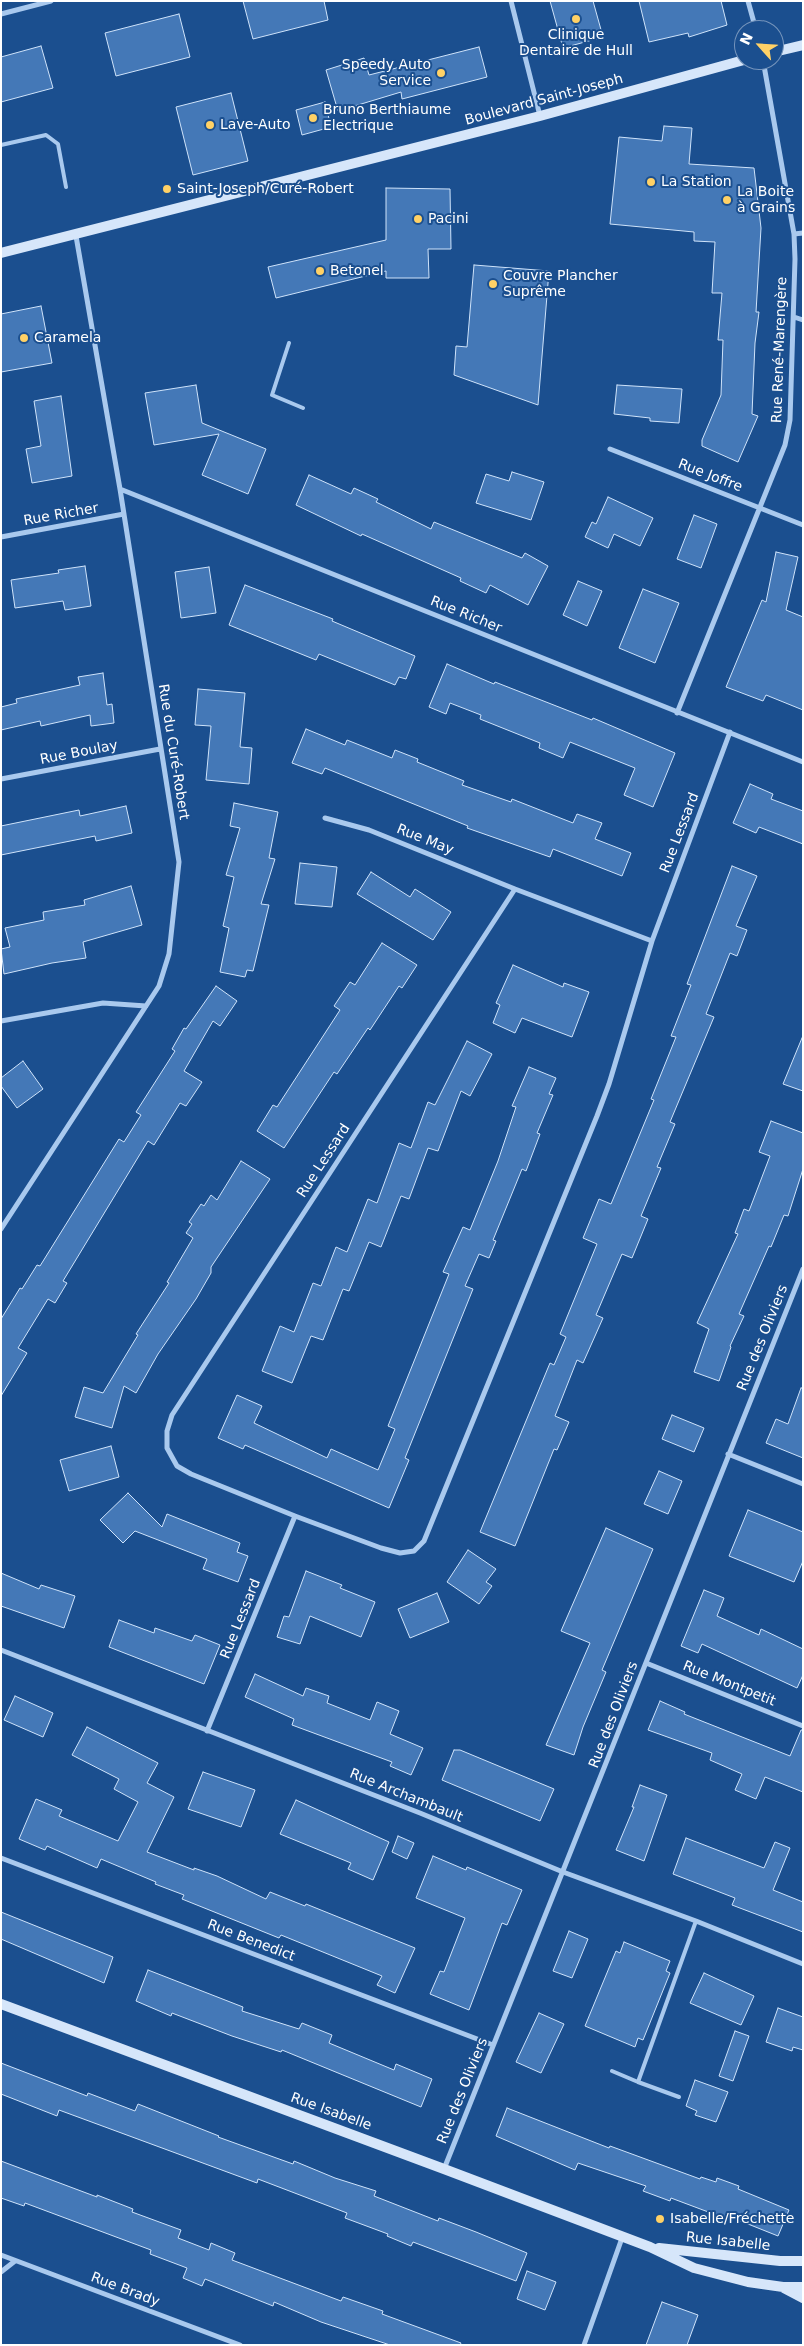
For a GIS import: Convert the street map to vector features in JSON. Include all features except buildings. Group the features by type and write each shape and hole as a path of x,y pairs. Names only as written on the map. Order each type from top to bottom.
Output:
{"street":[{"path":"1,14 51,1"},
{"path":"511,1 540,116"},
{"path":"748,1 753,20"},
{"path":"784,50 803,45"},
{"name":"Boulevard Saint-Joseph","path":"1,253 76,236 540,116 734,63"},
{"name":"Rue René-Marengère","path":"677,713 760,508 788,432 794,317 794,234 765,70"},
{"path":"794,234 803,233"},
{"name":"Rue du Curé-Robert","path":"1,1229 159,986 166,968 178,862 120,489 76,236"},
{"path":"794,317 803,320"},
{"name":"Rue Joffre","path":"610,450 803,525"},
{"name":"Rue Richer","path":"120,489 803,762"},
{"name":"Rue Richer","path":"1,537 124,514"},
{"name":"Rue Lessard","path":"515,889 172,1416 167,1431 167,1448 177,1466 191,1474 295,1516 380,1548 400,1553 414,1551 424,1541 597,1116 609,1084 652,942 730,732"},
{"name":"Rue Boulay","path":"1,779 160,749"},
{"name":"Rue May","path":"325,818 369,830 515,889"},
{"path":"515,889 652,942"},
{"path":"1,1021 103,1003 146,1006"},
{"name":"Rue des Oliviers","path":"444,2169 803,1269"},
{"path":"728,1454 803,1484"},
{"name":"Rue Lessard","path":"207,1731 295,1516"},
{"name":"Rue Archambault","path":"1,1650 420,1813 563,1872 696,1921 803,1964"},
{"name":"Rue Montpetit","path":"646,1663 803,1726"},
{"name":"Rue Benedict","path":"1,1858 493,2045"},
{"name":"Rue Isabelle","path":"1,2004 650,2247 694,2268 728,2278 783,2287 803,2287"},
{"path":"584,2345 622,2238"},
{"name":"Rue Isabelle","path":"650,2247 803,2262"},
{"name":"Rue Brady","path":"1,2255 240,2345"},
{"path":"1,2272 15,2261"},
{"path":"783,2287 803,2298"}],"lane":[{"path":"1,145 46,135 58,144 66,187"},
{"path":"289,343 272,395 303,408"},
{"path":"638,2082 696,1921"},
{"path":"612,2071 679,2097"}],"place":[{"name":"Clinique Dentaire de Hull","path":"576,19"},
{"name":"Speedy Auto Service","path":"441,73"},
{"name":"Bruno Berthiaume Electrique","path":"313,118"},
{"name":"Lave-Auto","path":"210,125"},
{"name":"La Station","path":"651,182"},
{"name":"Saint-Joseph/Curé-Robert","path":"167,189"},
{"name":"La Boite à Grains","path":"727,200"},
{"name":"Pacini","path":"418,219"},
{"name":"Betonel","path":"320,271"},
{"name":"Couvre Plancher Suprême","path":"493,284"},
{"name":"Caramela","path":"24,338"},
{"name":"Isabelle/Fréchette","path":"660,2219"}]}
